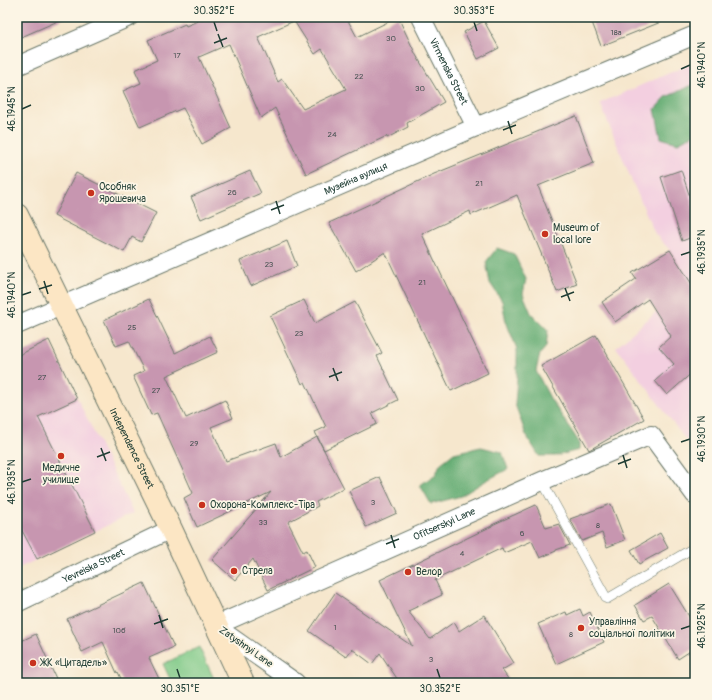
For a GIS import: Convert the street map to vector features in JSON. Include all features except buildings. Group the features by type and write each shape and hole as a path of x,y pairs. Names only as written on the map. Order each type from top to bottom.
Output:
{"street":[{"path":"17,66 129,17"},
{"name":"Virmenska Street","path":"421,17 476,126"},
{"name":"Музейна вулиця","path":"17,325 476,126 695,35"},
{"name":"Independence Street","path":"17,215 62,305 243,683"},
{"name":"Ofitserskyi Lane","path":"215,626 542,481 652,435 695,495"},
{"name":"Yevreiska Street","path":"17,603 170,529"},
{"name":"Zatyshnyi Lane","path":"215,626 296,683"}],"lane":[{"path":"542,481 607,599 695,547"}],"shaded area":[{"path":"695,62 695,452 616,347 656,312 694,287 670,250 655,234 600,103"},
{"name":"Медичне училище","path":"49,340 133,513 17,569 17,356"}],"green space":[{"path":"695,84 695,134 678,143 661,138 655,109 666,97"},
{"path":"497,248 514,254 526,279 523,294 531,313 548,330 546,347 540,354 536,371 550,398 579,442 579,450 556,456 539,456 526,435 515,404 517,349 506,322 502,301 490,283 486,262"},
{"path":"481,447 502,452 508,469 461,496 431,504 420,485 436,474 440,464 454,453"},
{"path":"199,647 216,683 172,683 163,664"}],"place":[{"name":"Особняк Ярошевича","path":"91,193"},
{"name":"Museum of local lore","path":"545,234"},
{"name":"Медичне училище","path":"61,456"},
{"name":"Охорона-Комплекс-Тіра","path":"202,505"},
{"name":"Стрела","path":"234,571"},
{"name":"Велор","path":"408,572"},
{"name":"Управління соціальної політики","path":"581,628"},
{"name":"ЖК «Цитадель»","path":"33,663"}]}
